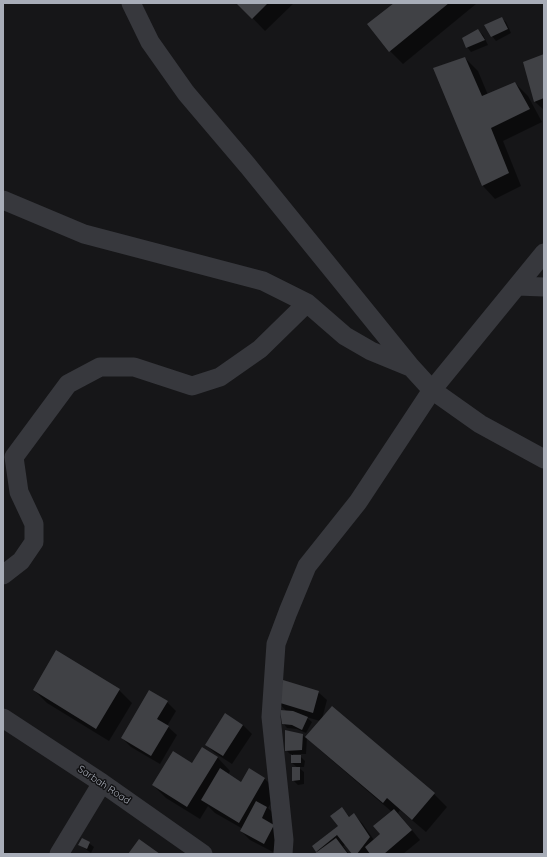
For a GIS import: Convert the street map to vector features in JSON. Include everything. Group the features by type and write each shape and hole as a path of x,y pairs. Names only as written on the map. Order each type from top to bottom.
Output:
{"street":[{"path":"131,3 150,42 186,93 248,166 411,367 432,390 480,424 544,458"},
{"path":"3,200 84,234 263,281 307,303 345,336 371,351 411,367"},
{"path":"283,854 284,840 271,717 276,644 307,566 358,502 432,390 544,253"},
{"path":"517,286 544,287"},
{"path":"3,575 21,561 34,542 34,524 19,492 14,457 68,384 100,367 134,367 192,386 220,376 260,349 307,303"},
{"name":"Sarbah Road","path":"3,718 102,782 204,854"},
{"path":"59,854 102,782"}],"building":[{"path":"236,3 268,3 252,19"},
{"path":"394,3 449,3 389,52 367,24"},
{"path":"502,17 508,29 491,37 484,25"},
{"path":"478,29 485,40 466,48 462,38"},
{"path":"544,54 544,98 534,102 523,62"},
{"path":"465,57 482,96 515,82 530,109 491,128 509,173 482,186 433,68"},
{"path":"56,650 120,689 96,729 33,690"},
{"path":"283,680 319,691 313,713 277,702"},
{"path":"149,690 168,701 157,719 169,726 151,756 121,738"},
{"path":"332,706 435,793 412,820 387,798 383,803 305,737"},
{"path":"280,710 293,711 308,717 302,730 292,725 282,724"},
{"path":"225,713 243,725 223,756 205,745"},
{"path":"285,730 303,734 302,750 285,751"},
{"path":"202,747 218,757 187,807 152,785 173,751 192,763"},
{"path":"291,755 301,755 301,763 291,763"},
{"path":"292,767 300,767 300,780 292,781"},
{"path":"220,768 241,782 249,768 265,778 239,823 201,800"},
{"path":"256,801 267,807 262,818 274,825 264,844 240,831"},
{"path":"342,807 349,817 354,813 370,837 357,854 352,854 337,835 316,852 312,846 338,826 330,816"},
{"path":"394,809 412,830 384,854 370,854 365,847 380,834 373,826"},
{"path":"82,838 90,842 87,849 78,845"},
{"path":"336,838 348,854 314,854"},
{"path":"139,839 160,854 128,854"}]}
